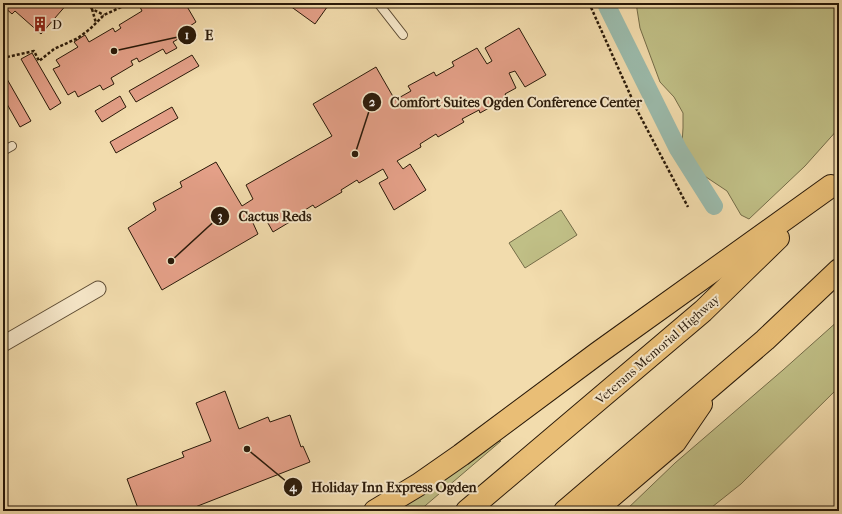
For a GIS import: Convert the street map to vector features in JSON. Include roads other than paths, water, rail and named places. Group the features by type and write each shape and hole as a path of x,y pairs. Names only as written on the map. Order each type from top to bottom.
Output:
{"highway":[{"path":"375,511 418,486 598,353 835,182"},
{"name":"Veterans Memorial Highway","path":"467,511 703,311 835,182"},
{"path":"565,511 764,340 839,270"},
{"path":"594,511 674,442 721,377"}],"street":[{"path":"3,344 98,289"}],"lane":[{"path":"378,3 403,35"},
{"path":"3,151 12,146"}],"waterway":[{"path":"607,3 607,6 678,149 714,206"}],"place":[{"name":"D","path":"40,24"},
{"name":"E","path":"114,51"},
{"name":"Comfort Suites Ogden Conference Center","path":"355,154"},
{"name":"Cactus Reds","path":"171,261"},
{"name":"Holiday Inn Express Ogden","path":"247,449"}]}
